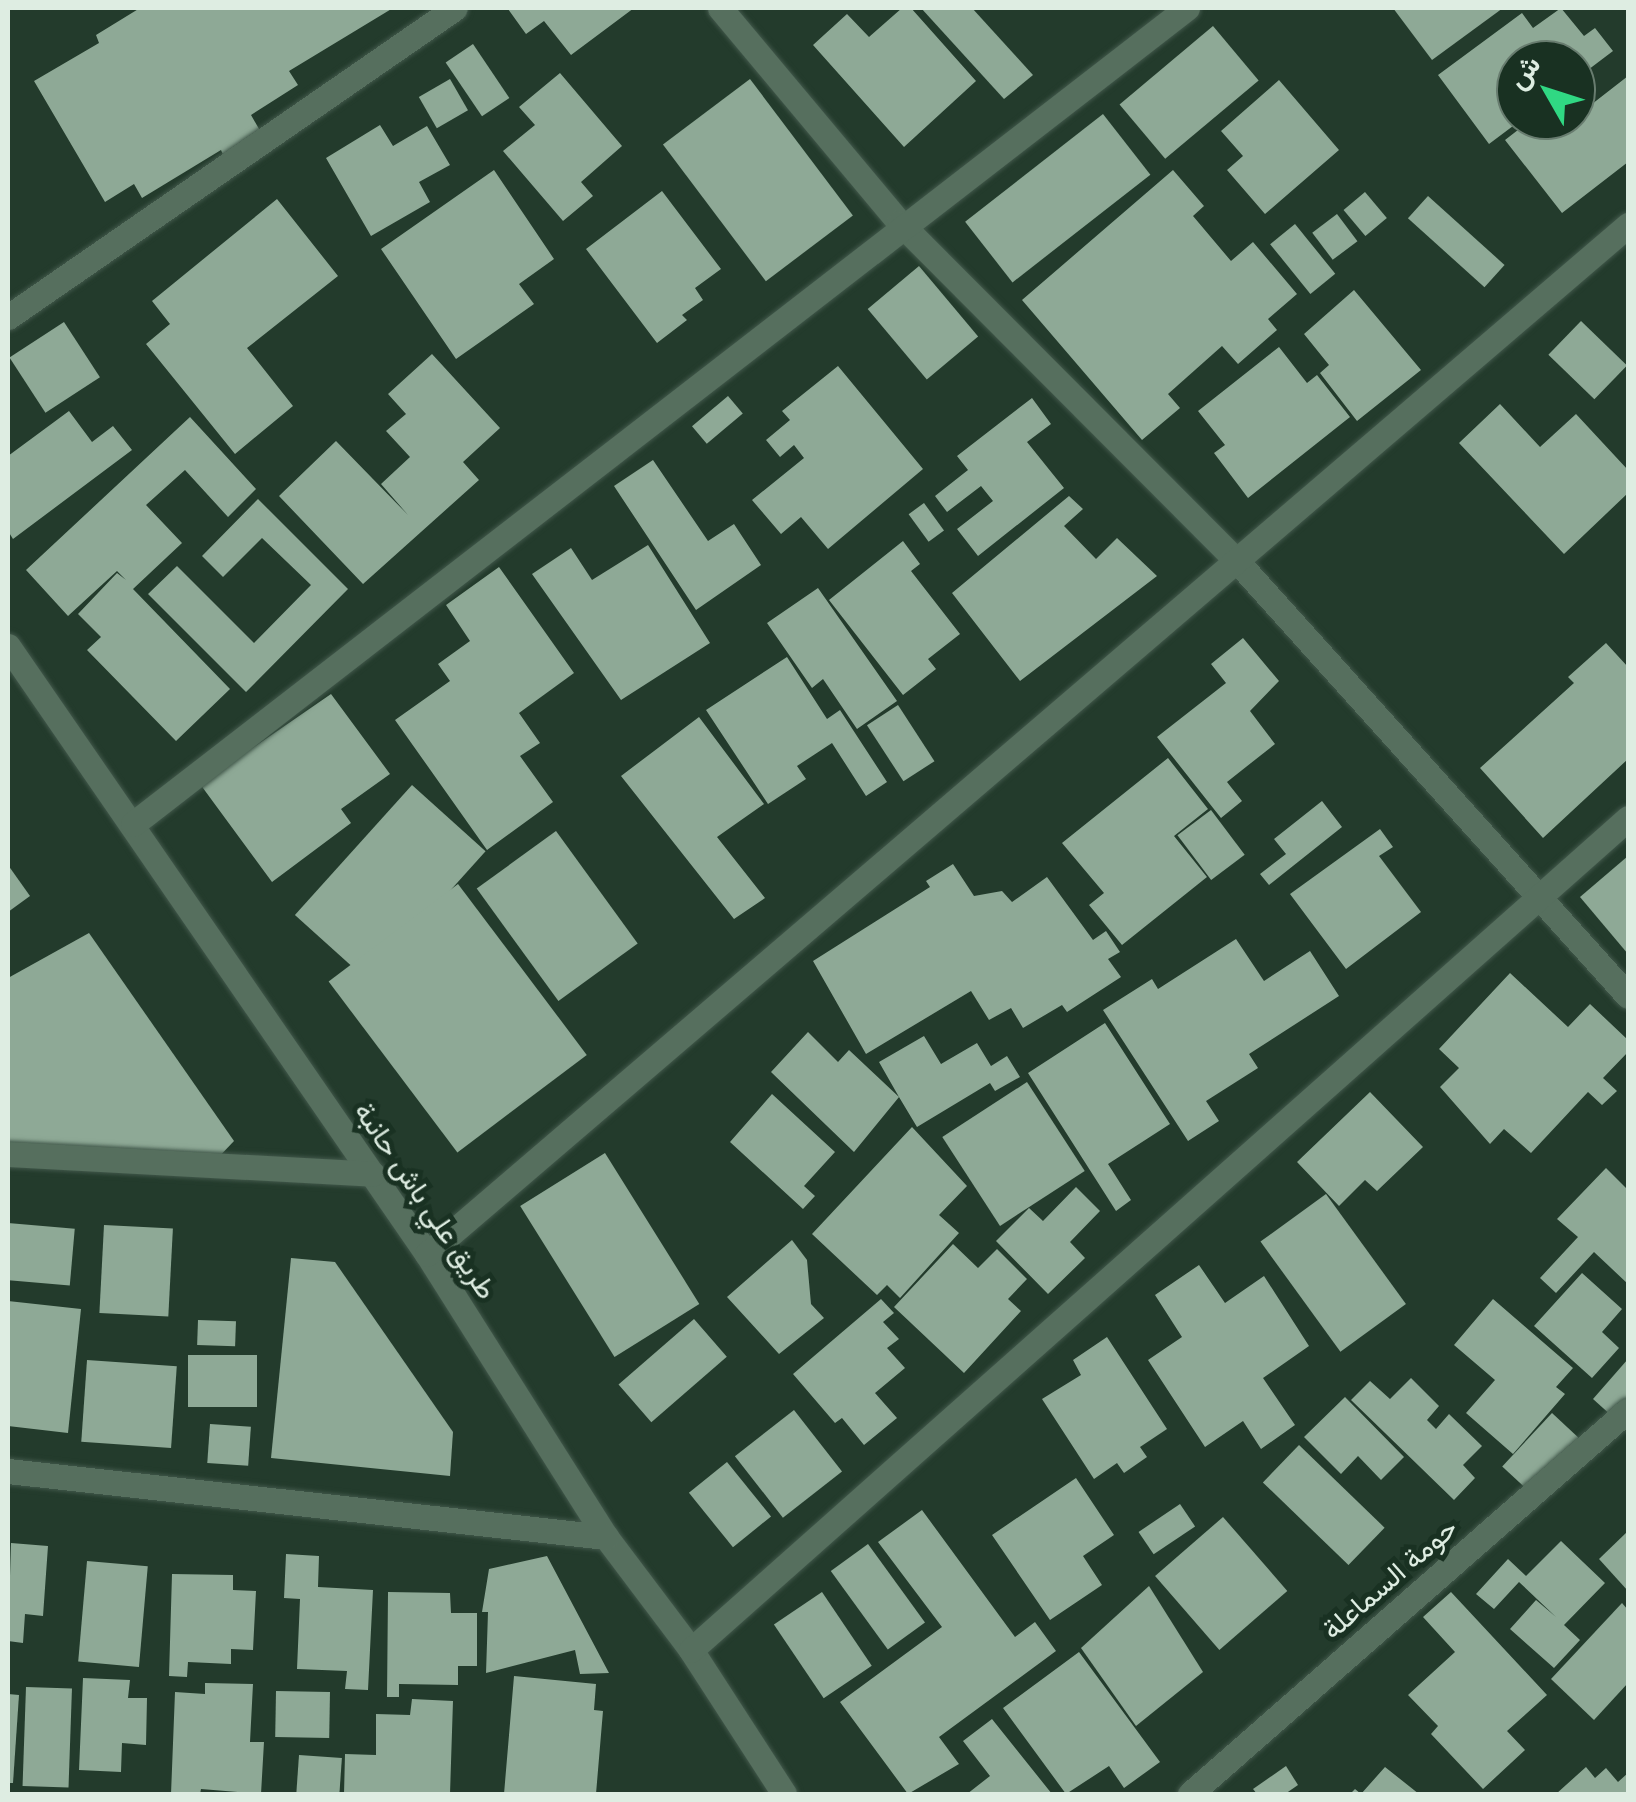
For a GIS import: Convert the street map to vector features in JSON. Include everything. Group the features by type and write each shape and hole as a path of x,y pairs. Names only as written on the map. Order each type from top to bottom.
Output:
{"street":[{"path":"8,317 455,8"},
{"path":"720,8 900,223 1236,560 1628,996"},
{"path":"134,824 900,223 1187,8"},
{"path":"427,1254 1628,225"},
{"name":"طريق علي باش حانبة","path":"8,646 427,1254 606,1537 691,1650 784,1794"},
{"path":"691,1650 1628,818"},
{"path":"8,1154 372,1174"},
{"name":"حومة السماعلة","path":"1190,1794 1628,1410"},
{"path":"8,1471 606,1537"}],"building":[{"path":"140,8 393,8 289,71 298,85 251,115 262,134 224,157 221,150 142,198 134,184 105,202 34,81 99,43 96,35"},
{"path":"634,8 571,55 544,21 526,34 508,9"},
{"path":"902,8 911,8 976,81 904,147 813,45 847,14 869,37"},
{"path":"921,8 972,8 1033,75 1004,99"},
{"path":"1393,8 1503,8 1432,60"},
{"path":"1561,8 1584,36 1595,28 1613,51 1596,64 1596,40 1496,40 1496,139 1489,144 1438,75 1522,13 1533,28"},
{"path":"1213,26 1259,80 1165,159 1120,104"},
{"path":"473,44 509,98 482,116 446,62"},
{"path":"560,73 622,146 581,182 593,196 563,221 503,151 535,125 519,107"},
{"path":"1628,76 1628,162 1562,213 1505,140 1596,140 1596,101"},
{"path":"450,79 468,110 437,128 419,97"},
{"path":"750,79 853,216 766,281 663,145"},
{"path":"1279,80 1339,150 1265,214 1227,170 1243,156 1221,131"},
{"path":"1103,114 1150,175 1013,282 965,222"},
{"path":"380,125 393,146 427,126 450,165 419,182 430,202 371,236 326,158"},
{"path":"494,170 554,259 519,284 534,304 456,359 381,249"},
{"path":"1173,170 1204,206 1193,216 1231,261 1253,242 1297,294 1268,319 1277,330 1238,364 1222,346 1168,394 1180,408 1142,440 1022,300"},
{"path":"662,191 721,269 695,288 703,300 682,315 687,320 657,343 586,249"},
{"path":"1365,192 1387,218 1365,236 1344,210"},
{"path":"1428,196 1505,265 1484,287 1408,218"},
{"path":"277,199 338,276 247,348 293,406 235,454 146,344 170,324 152,301"},
{"path":"1337,214 1357,241 1333,260 1312,233"},
{"path":"1295,224 1335,274 1310,294 1270,244"},
{"path":"919,266 978,336 927,380 868,309"},
{"path":"1354,290 1421,370 1357,421 1320,373 1329,365 1304,334"},
{"path":"1581,321 1627,365 1594,399 1548,355"},
{"path":"64,322 100,377 45,413 9,357"},
{"path":"1279,347 1307,383 1317,375 1350,417 1248,498 1214,453 1225,445 1198,411"},
{"path":"432,354 500,428 463,462 479,480 363,584 279,496 336,441 408,515 381,484 410,457 386,431 406,414 388,394"},
{"path":"838,366 923,469 828,549 801,517 781,534 752,500 804,458 794,445 780,457 766,440 790,420 782,411"},
{"path":"728,396 743,414 707,444 692,426"},
{"path":"1032,398 1051,424 1027,442 1064,488 978,556 957,529 993,501 981,486 947,512 935,496 968,470 957,456"},
{"path":"1500,404 1540,447 1576,414 1628,470 1628,493 1564,554 1459,443"},
{"path":"69,411 92,442 113,426 132,450 13,539 8,531 8,456"},
{"path":"190,417 256,489 228,517 185,470 146,505 182,543 133,589 230,689 176,741 87,650 101,637 78,614 117,573 126,580 117,571 68,616 26,570"},
{"path":"653,460 708,541 734,524 761,565 696,610 614,486"},
{"path":"1069,496 1083,509 1064,526 1096,559 1117,538 1157,576 1020,681 952,593"},
{"path":"258,499 348,589 246,692 148,594 177,566 254,643 311,585 262,538 223,577 202,556"},
{"path":"924,503 944,531 929,542 909,514"},
{"path":"903,541 920,564 911,571 960,634 928,659 936,669 903,695 829,600"},
{"path":"648,545 710,643 621,700 532,574 571,548 592,580"},
{"path":"499,567 574,673 519,713 540,743 520,756 553,802 487,850 395,720 450,681 438,664 470,641 446,605"},
{"path":"818,588 897,701 857,729 823,679 812,688 767,623"},
{"path":"1243,638 1279,681 1250,711 1275,744 1227,782 1242,801 1221,818 1157,737 1226,683 1211,664"},
{"path":"1606,643 1628,667 1628,759 1543,838 1480,768 1574,683 1568,677"},
{"path":"787,657 827,719 840,710 887,782 866,796 832,743 797,766 806,779 768,804 706,710"},
{"path":"331,694 390,774 341,809 351,823 272,882 200,784"},
{"path":"898,705 934,761 903,781 867,725"},
{"path":"699,717 764,804 717,837 765,898 734,919 621,776"},
{"path":"1168,758 1208,809 1174,836 1207,877 1122,945 1089,905 1104,893 1062,843"},
{"path":"412,785 486,851 368,981 295,915"},
{"path":"1322,801 1342,827 1269,885 1260,874 1286,854 1274,839"},
{"path":"1211,810 1245,855 1211,880 1177,835"},
{"path":"1380,829 1393,847 1379,856 1421,912 1346,969 1290,894"},
{"path":"556,831 638,943 558,1001 477,889"},
{"path":"1628,856 1628,954 1580,897"},
{"path":"953,864 974,896 1002,891 1012,902 1047,877 1093,940 1106,931 1120,952 1108,959 1121,977 1067,1012 1062,1005 1023,1028 1011,1008 989,1020 971,991 866,1054 813,961 930,887 926,881"},
{"path":"8,865 30,896 8,912"},
{"path":"458,884 587,1055 457,1152 329,981"},
{"path":"89,933 234,1141 214,1162 8,1145 8,978"},
{"path":"1236,939 1264,981 1310,951 1339,996 1249,1054 1258,1068 1206,1101 1219,1121 1188,1141 1103,1010 1152,979 1158,989"},
{"path":"1510,973 1568,1027 1590,1004 1628,1040 1628,1052 1603,1078 1617,1091 1602,1105 1588,1092 1531,1153 1504,1129 1490,1144 1440,1087 1459,1068 1439,1049"},
{"path":"1105,1023 1170,1124 1108,1164 1131,1200 1116,1211 1028,1073"},
{"path":"808,1032 838,1062 849,1050 899,1097 854,1152 771,1072"},
{"path":"924,1036 941,1064 977,1043 991,1066 1007,1056 1020,1077 995,1091 990,1083 917,1127 879,1062"},
{"path":"1027,1082 1085,1171 1000,1226 942,1137"},
{"path":"1370,1092 1423,1147 1377,1191 1365,1180 1339,1206 1297,1162"},
{"path":"772,1094 835,1152 804,1186 815,1196 803,1209 730,1142"},
{"path":"912,1127 967,1186 939,1215 959,1233 900,1298 887,1285 877,1295 812,1234"},
{"path":"605,1153 699,1304 615,1357 520,1206"},
{"path":"1606,1168 1628,1190 1628,1284 1594,1252 1556,1293 1540,1278 1578,1237 1557,1219"},
{"path":"1076,1187 1100,1211 1070,1242 1085,1258 1048,1294 996,1241 1029,1208 1043,1221"},
{"path":"1326,1194 1406,1304 1340,1352 1260,1242"},
{"path":"8,1223 75,1229 70,1286 8,1280"},
{"path":"104,1225 173,1229 168,1316 99,1313"},
{"path":"792,1240 807,1260 811,1304 824,1318 779,1354 727,1297"},
{"path":"953,1244 978,1268 997,1249 1027,1279 1008,1299 1021,1311 964,1373 894,1307"},
{"path":"291,1258 335,1262 453,1432 450,1476 271,1458"},
{"path":"1199,1265 1225,1303 1264,1276 1309,1346 1263,1378 1295,1425 1261,1449 1243,1421 1205,1447 1148,1360 1182,1337 1155,1295"},
{"path":"1582,1273 1622,1309 1602,1332 1619,1348 1592,1378 1534,1326"},
{"path":"881,1299 894,1313 883,1322 899,1339 887,1348 905,1368 875,1393 897,1418 864,1445 842,1418 835,1423 793,1374"},
{"path":"1493,1299 1573,1368 1556,1387 1565,1394 1513,1454 1466,1413 1495,1380 1454,1345"},
{"path":"8,1301 81,1309 68,1433 8,1426"},
{"path":"694,1319 727,1357 651,1422 619,1385"},
{"path":"198,1320 236,1321 235,1346 197,1345"},
{"path":"1107,1337 1167,1429 1140,1447 1147,1457 1124,1473 1117,1463 1094,1479 1042,1399 1081,1375 1073,1360"},
{"path":"188,1355 257,1355 257,1407 188,1407"},
{"path":"1628,1359 1628,1399 1613,1417 1593,1399"},
{"path":"87,1360 177,1366 171,1448 81,1442"},
{"path":"1411,1378 1439,1406 1427,1420 1436,1429 1449,1414 1482,1446 1463,1465 1475,1478 1454,1500 1351,1400 1370,1381 1390,1399"},
{"path":"1345,1397 1404,1457 1381,1480 1358,1456 1341,1474 1304,1437"},
{"path":"794,1410 842,1471 783,1518 735,1456"},
{"path":"1552,1413 1581,1440 1531,1494 1502,1466"},
{"path":"210,1424 251,1427 248,1466 207,1463"},
{"path":"1299,1445 1385,1528 1348,1565 1263,1482"},
{"path":"727,1462 771,1516 733,1547 689,1493"},
{"path":"1076,1478 1114,1535 1083,1556 1102,1585 1050,1620 992,1535"},
{"path":"1180,1504 1195,1526 1154,1554 1139,1532"},
{"path":"922,1510 1015,1637 1035,1622 1056,1651 939,1737 959,1764 908,1794 840,1702 942,1627 878,1542"},
{"path":"1223,1517 1287,1591 1219,1650 1155,1576"},
{"path":"1628,1531 1628,1591 1599,1559"},
{"path":"1561,1541 1605,1583 1564,1625 1580,1640 1554,1668 1510,1629 1536,1600 1556,1617 1519,1582 1494,1609 1476,1594 1508,1559 1526,1576"},
{"path":"11,1543 48,1546 43,1616 25,1614 23,1643 8,1641"},
{"path":"868,1544 925,1622 888,1650 831,1571"},
{"path":"286,1554 319,1556 318,1587 373,1590 368,1690 345,1689 347,1671 297,1669 300,1599 284,1598"},
{"path":"547,1556 609,1673 580,1674 575,1650 486,1673 488,1612 482,1612 489,1569"},
{"path":"87,1561 148,1566 139,1667 78,1662"},
{"path":"172,1574 233,1575 233,1590 256,1591 253,1650 231,1649 231,1664 188,1662 187,1677 169,1676"},
{"path":"1149,1586 1203,1672 1136,1726 1081,1648"},
{"path":"388,1592 450,1593 451,1613 477,1613 477,1666 458,1666 458,1685 399,1684 399,1697 387,1697"},
{"path":"822,1592 872,1666 824,1698 774,1624"},
{"path":"1451,1592 1547,1695 1507,1731 1525,1750 1483,1789 1431,1734 1438,1726 1408,1695 1455,1652 1423,1617"},
{"path":"1622,1603 1628,1610 1628,1683 1594,1720 1551,1679"},
{"path":"1079,1652 1160,1762 1124,1788 1109,1766 1066,1794 1003,1708"},
{"path":"514,1676 596,1684 594,1710 603,1711 596,1794 504,1794"},
{"path":"83,1678 130,1680 128,1698 147,1698 146,1745 122,1743 121,1772 79,1770"},
{"path":"205,1683 253,1684 250,1742 264,1742 261,1794 201,1789 200,1794 171,1794 175,1692 205,1694"},
{"path":"26,1687 72,1689 69,1788 23,1786"},
{"path":"276,1691 330,1692 329,1738 275,1737"},
{"path":"8,1694 19,1695 13,1783 8,1783"},
{"path":"412,1699 453,1701 450,1794 344,1794 345,1754 376,1755 376,1714 410,1715"},
{"path":"992,1719 1052,1794 967,1794 990,1776 963,1741"},
{"path":"299,1755 342,1758 339,1794 296,1794"},
{"path":"1286,1766 1298,1785 1285,1794 1257,1794 1253,1789"},
{"path":"1385,1767 1419,1794 1361,1794"},
{"path":"1586,1767 1595,1778 1606,1768 1618,1782 1628,1773 1628,1794 1556,1794"}]}
